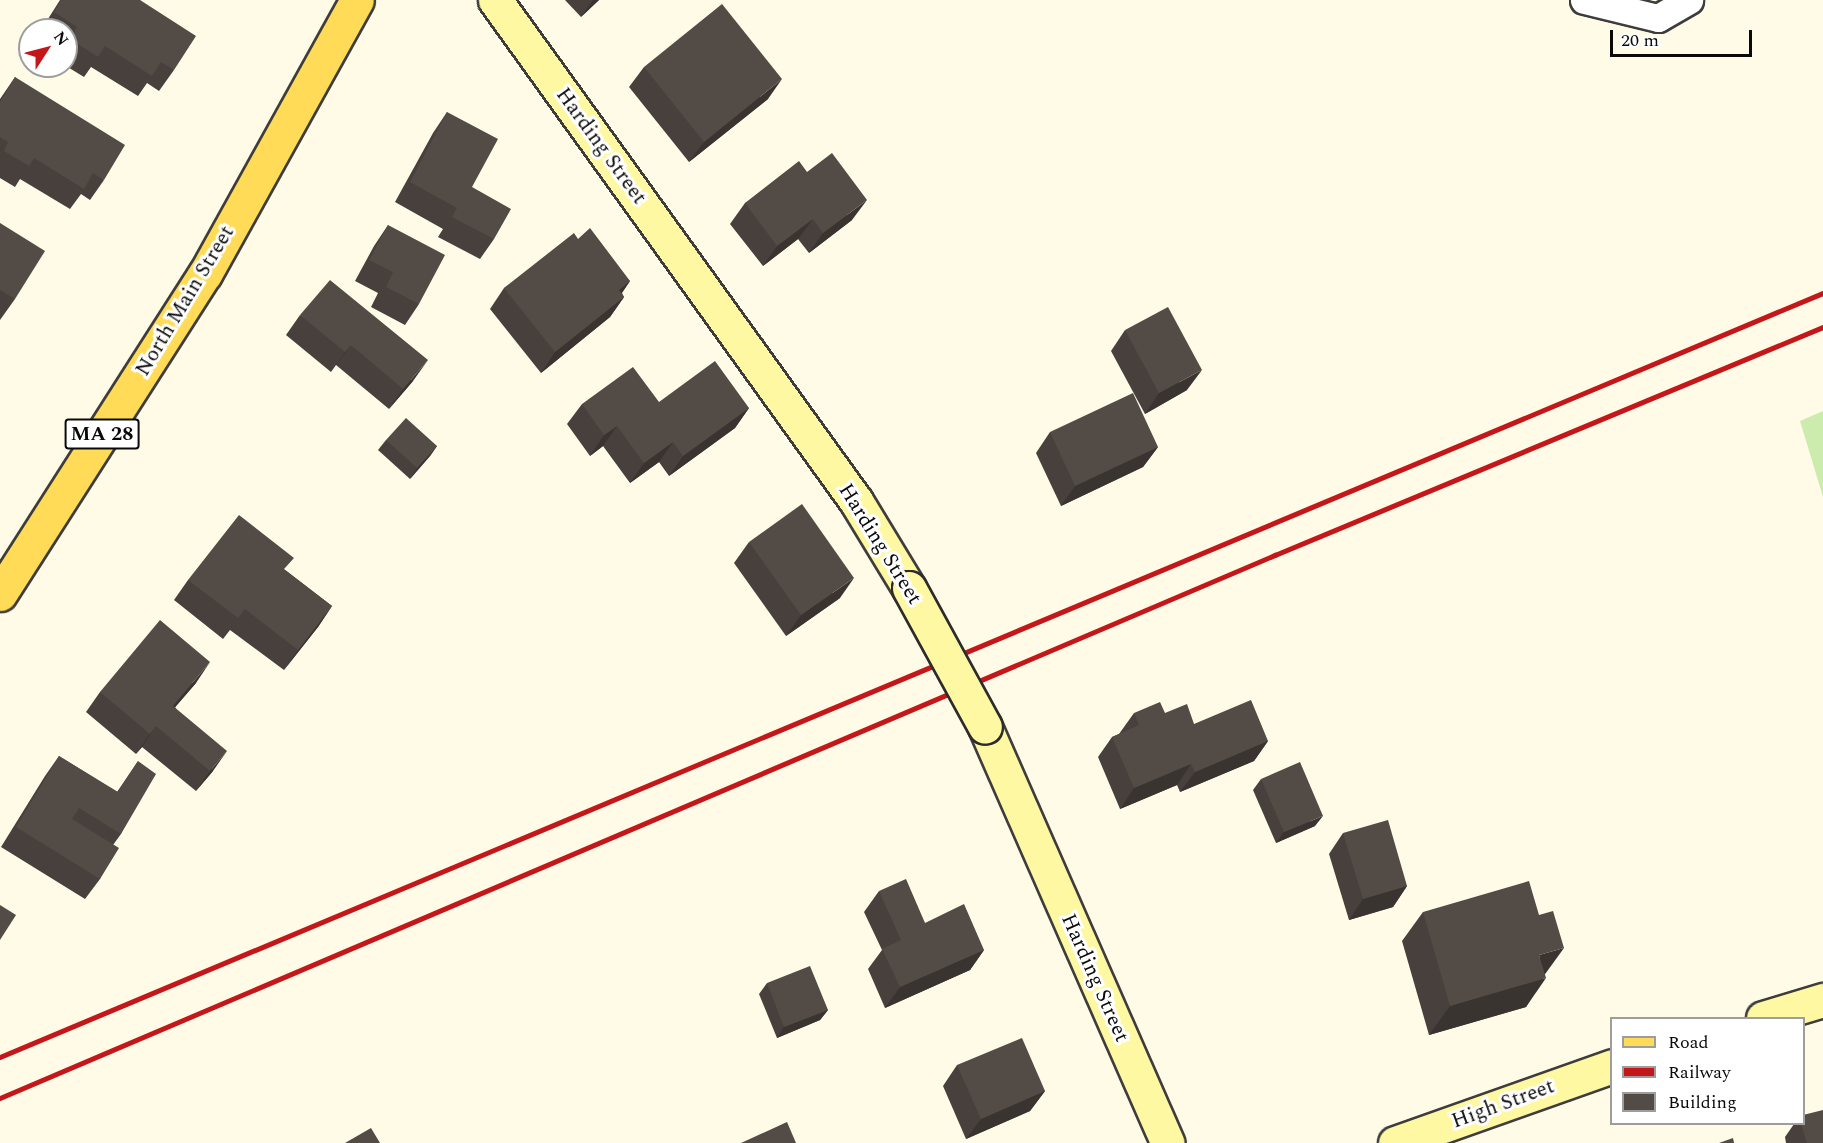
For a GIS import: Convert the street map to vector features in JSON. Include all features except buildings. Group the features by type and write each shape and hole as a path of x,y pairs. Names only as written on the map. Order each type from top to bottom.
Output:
{"main road":[{"name":"North Main Street","path":"0,594 205,274 357,0"},
{"name":"Harding Street","path":"495,0 856,501 909,588 985,727 1168,1143"},
{"path":"1766,1017 1823,1000"},
{"name":"High Street","path":"1395,1143 1610,1066"}],"lane":[{"path":"1584,0 1658,18 1689,0"}],"green space":[{"path":"1823,411 1823,497 1800,421"}],"railway":[{"path":"0,1057 1823,293"},
{"path":"0,1098 1275,555 1823,327"}]}
